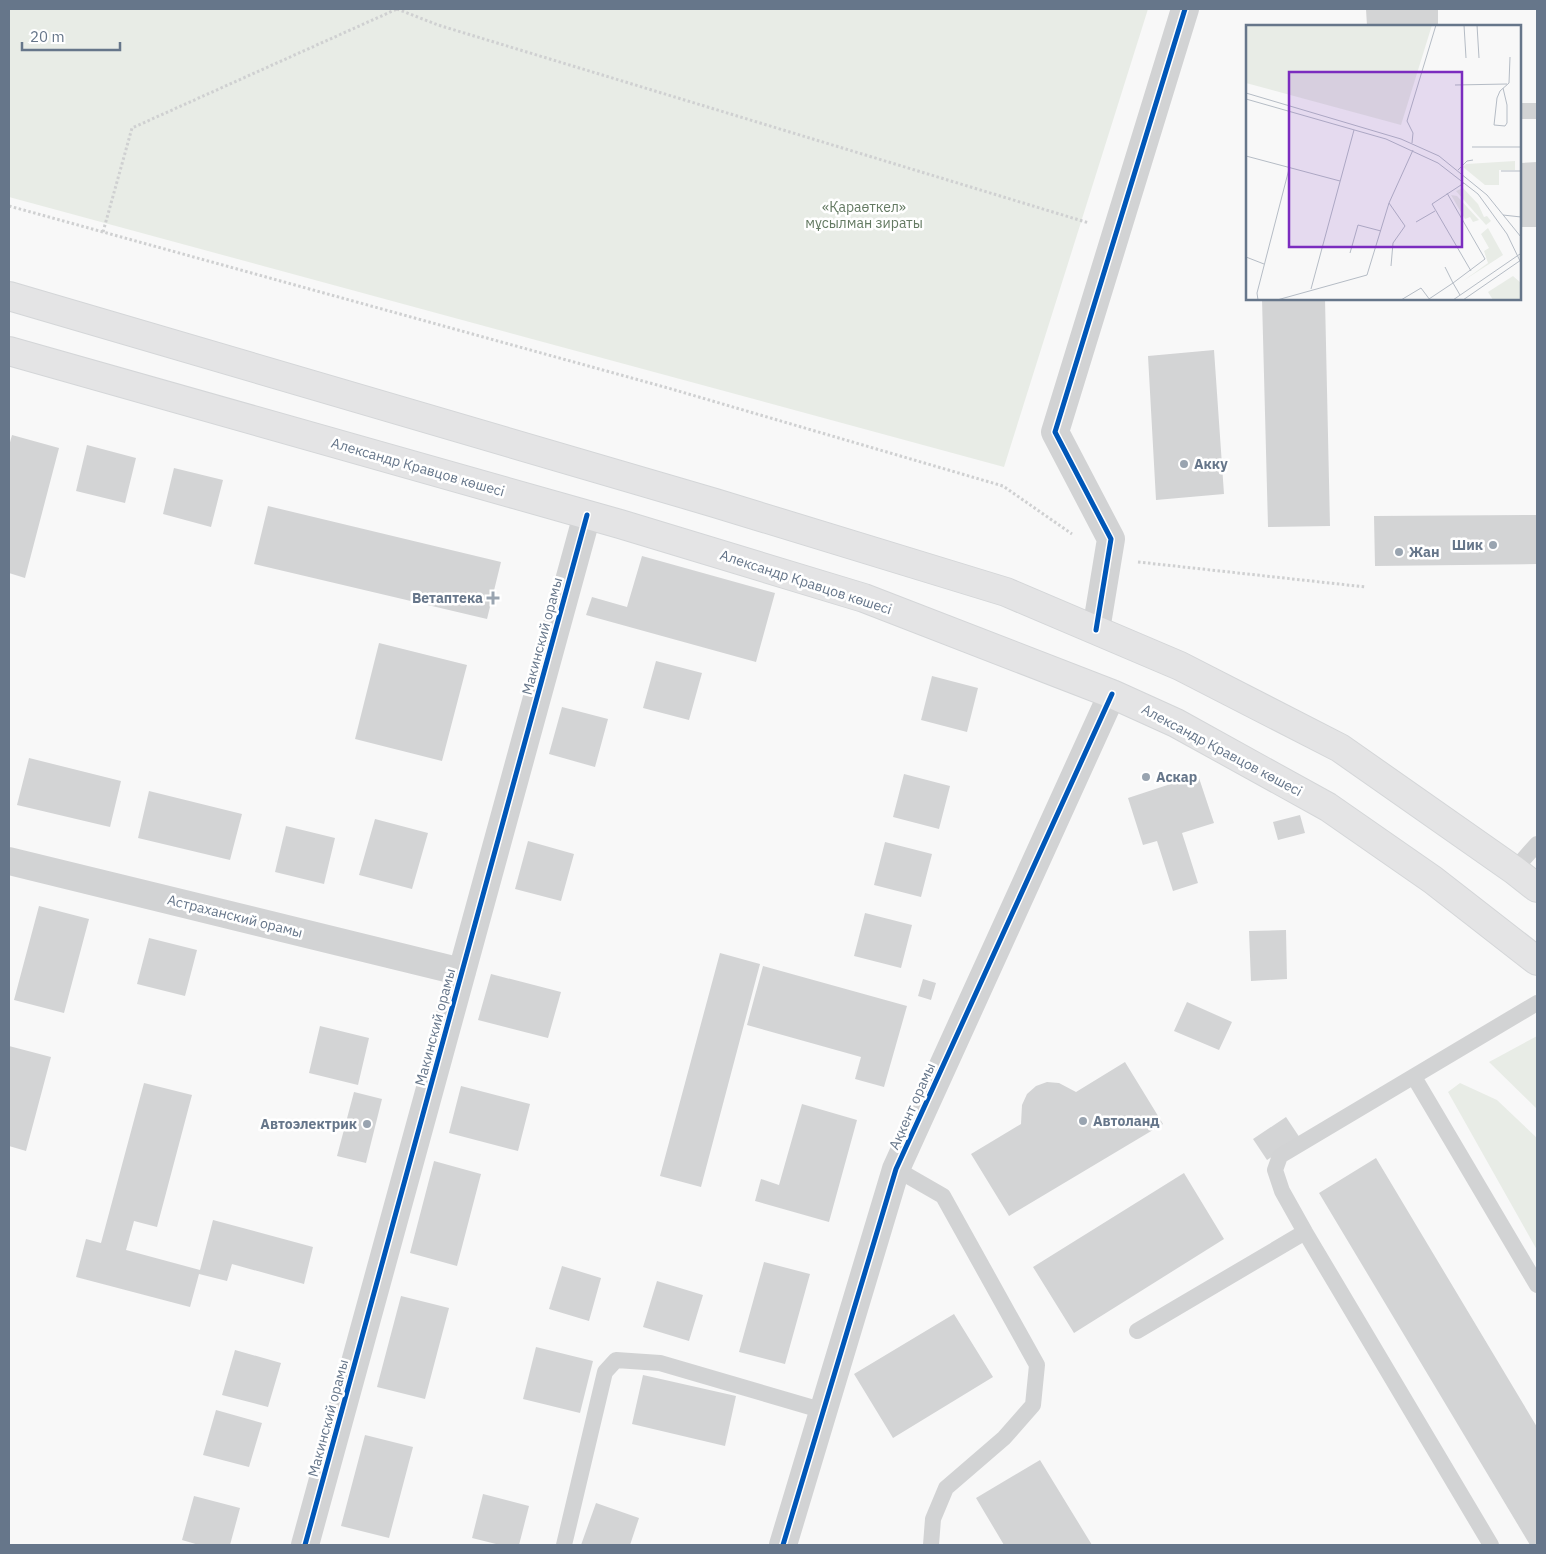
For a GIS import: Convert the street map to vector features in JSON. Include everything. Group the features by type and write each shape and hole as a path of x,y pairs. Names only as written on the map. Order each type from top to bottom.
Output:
{"main road":[{"path":"9,296 706,500 1006,592 1180,666 1340,748 1537,888"},
{"name":"Александр Кравцов көшесі","path":"9,351 587,515 864,598 1112,694 1176,722 1328,807 1433,880 1537,961"}],"street":[{"path":"1096,630 1111,539 1055,432 1186,9"},
{"name":"Макинский орамы","path":"305,1545 587,515"},
{"name":"Ақкент орамы","path":"783,1545 896,1169 1112,694"},
{"name":"Астраханский орамы","path":"9,861 462,972"}],"lane":[{"path":"1521,111 1537,111"},
{"path":"1514,870 1537,844"},
{"path":"1491,1545 1305,1232 1282,1191 1275,1170 1280,1156 1537,1002"},
{"path":"1414,1077 1537,1285"},
{"path":"896,1169 943,1196 1037,1365 1033,1405 1004,1438 946,1488 933,1519 930,1545"},
{"path":"1137,1330 1305,1232"},
{"path":"564,1545 605,1372 616,1360 660,1363 824,1411"}],"path":[{"path":"103,232 132,128 397,9 438,25 1117,232"},
{"path":"9,206 668,388 1003,486 1108,558 1366,587"}],"green space":[{"name":"«Қараөткел» мұсылман зираты","path":"9,9 1148,9 1004,467 9,197"},
{"path":"1537,1036 1537,1109 1489,1062"},
{"path":"1460,1083 1497,1100 1537,1138 1537,1250 1448,1092"}],"building":[{"path":"1366,9 1438,9 1438,25 1367,25"},
{"path":"1537,162 1537,227 1521,227 1521,163"},
{"path":"1262,300 1325,300 1330,526 1268,527"},
{"path":"1214,350 1224,494 1156,500 1148,356"},
{"path":"12,435 59,448 25,578 9,573 9,446"},
{"path":"87,445 136,458 125,503 76,491"},
{"path":"174,468 223,480 211,527 163,514"},
{"path":"268,506 501,562 487,619 254,564"},
{"path":"1537,515 1537,564 1375,566 1374,516"},
{"path":"642,556 775,593 756,662 586,615 592,597 627,607"},
{"path":"379,643 467,665 442,761 355,739"},
{"path":"656,661 702,673 689,720 643,708"},
{"path":"932,676 978,688 967,732 921,720"},
{"path":"562,707 608,719 595,767 549,754"},
{"path":"29,758 121,781 110,827 17,805"},
{"path":"904,774 950,786 939,829 893,817"},
{"path":"1198,775 1214,823 1182,833 1198,883 1173,891 1157,841 1143,845 1128,798"},
{"path":"149,791 242,814 230,860 138,838"},
{"path":"1300,815 1305,833 1278,840 1273,822"},
{"path":"375,819 428,833 412,889 359,875"},
{"path":"286,826 335,838 324,884 275,872"},
{"path":"528,841 574,854 561,901 515,889"},
{"path":"885,842 932,854 921,897 874,885"},
{"path":"39,906 89,919 64,1013 14,1000"},
{"path":"865,913 912,925 901,968 854,956"},
{"path":"1286,930 1287,979 1251,981 1249,931"},
{"path":"149,938 197,950 185,996 137,984"},
{"path":"720,953 760,964 701,1187 660,1176"},
{"path":"763,966 907,1006 884,1087 855,1079 861,1057 747,1025"},
{"path":"491,974 561,992 548,1038 478,1020"},
{"path":"923,979 936,983 931,1000 918,996"},
{"path":"1187,1002 1232,1022 1219,1050 1174,1031"},
{"path":"320,1026 369,1038 358,1085 309,1073"},
{"path":"9,1046 51,1057 26,1151 9,1146"},
{"path":"1125,1062 1163,1124 1009,1216 971,1154 1021,1124 1022,1105 1027,1094 1036,1086 1047,1082 1059,1083 1076,1092"},
{"path":"144,1083 192,1095 157,1227 134,1221 126,1250 200,1270 213,1220 313,1247 304,1284 232,1264 227,1281 199,1274 190,1307 76,1277 86,1239 101,1243"},
{"path":"461,1086 530,1104 518,1151 449,1133"},
{"path":"354,1092 382,1099 366,1163 337,1156"},
{"path":"802,1104 857,1120 829,1222 755,1201 761,1179 779,1185"},
{"path":"1286,1117 1300,1138 1267,1160 1253,1139"},
{"path":"1376,1158 1537,1427 1537,1545 1530,1545 1319,1193"},
{"path":"434,1161 481,1174 457,1266 410,1253"},
{"path":"1184,1173 1224,1239 1074,1333 1033,1267"},
{"path":"764,1262 810,1274 785,1364 739,1352"},
{"path":"562,1266 601,1278 589,1321 549,1309"},
{"path":"657,1281 703,1295 689,1341 643,1327"},
{"path":"401,1296 449,1308 425,1399 377,1387"},
{"path":"954,1314 993,1377 893,1438 854,1374"},
{"path":"536,1347 593,1361 580,1413 523,1399"},
{"path":"235,1350 281,1363 268,1407 222,1395"},
{"path":"643,1375 736,1396 725,1446 632,1424"},
{"path":"216,1410 262,1423 249,1467 203,1455"},
{"path":"365,1435 413,1447 389,1538 341,1526"},
{"path":"1040,1460 1092,1545 1004,1545 976,1498"},
{"path":"483,1494 529,1506 519,1545 500,1545 472,1538"},
{"path":"194,1496 240,1508 230,1545 199,1545 182,1540"},
{"path":"596,1503 639,1518 630,1545 581,1545"}],"cycle path":[{"path":"1096,630 1111,539 1055,432 1185,9"},
{"path":"305,1545 587,515"},
{"path":"783,1545 896,1169 1112,694"}],"place":[{"name":"Акку","path":"1184,464"},
{"name":"Шик","path":"1493,545"},
{"name":"Жан","path":"1399,552"},
{"name":"Ветаптека","path":"493,598"},
{"name":"Аскар","path":"1146,777"},
{"name":"Автоланд","path":"1083,1121"},
{"name":"Автоэлектрик","path":"367,1124"}]}
